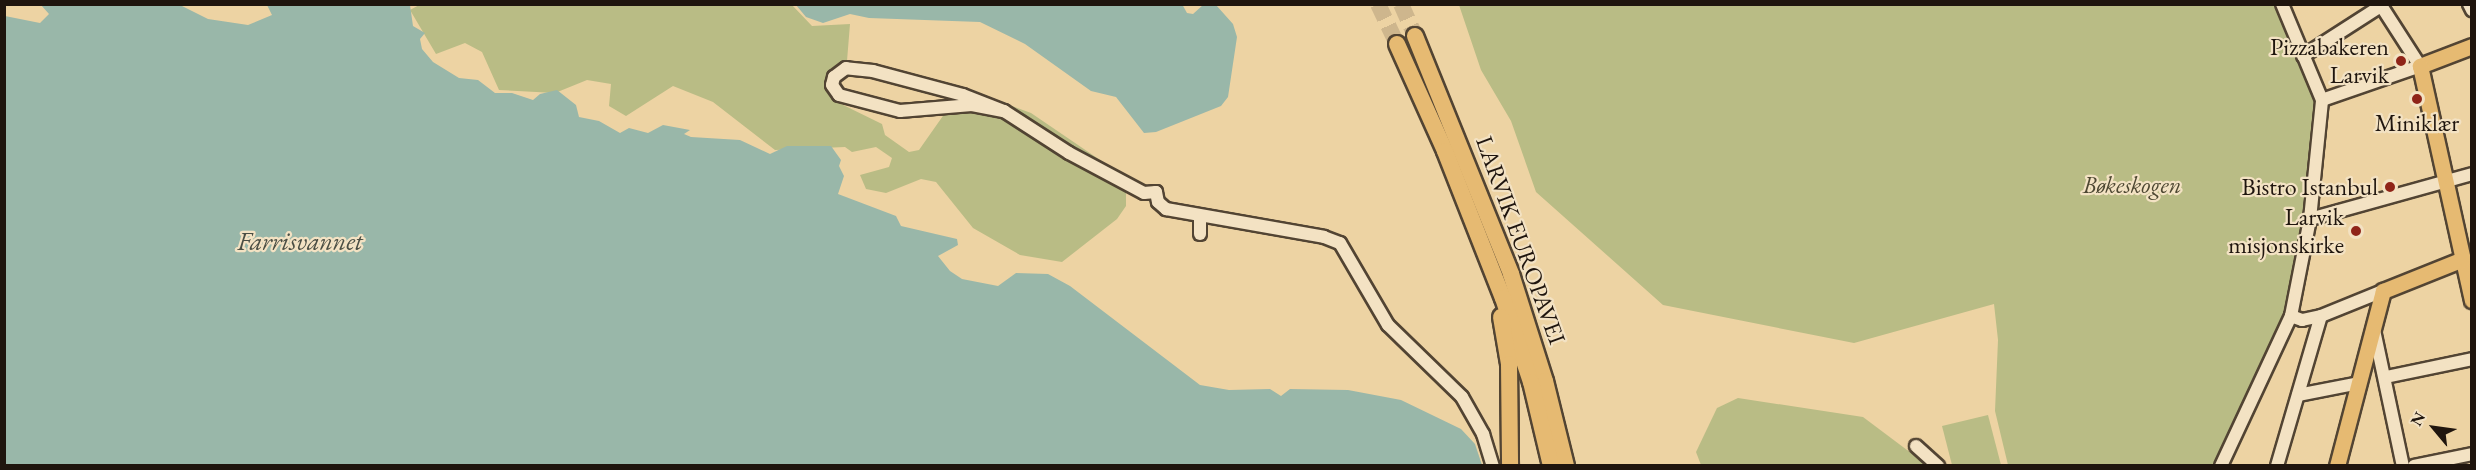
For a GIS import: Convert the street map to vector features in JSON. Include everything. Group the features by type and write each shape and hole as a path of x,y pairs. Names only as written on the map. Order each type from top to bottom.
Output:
{"highway":[{"name":"LARVIK EUROPAVEI","path":"1415,36 1511,274 1556,422 1566,465"},
{"name":"LARVIK EUROPAVEI","path":"1397,44 1445,151 1503,298 1528,372 1551,465"},
{"path":"1503,298 1500,314 1509,364 1510,465"},
{"path":"1556,422 1571,465"}],"main road":[{"path":"2472,45 2420,66 2467,257 2472,300"},
{"path":"2337,465 2383,291 2467,257"}],"street":[{"path":"2221,465 2290,316 2310,219 2322,100 2282,4"},
{"path":"2469,4 2472,10"},
{"path":"2303,56 2381,5 2420,66 2322,100"},
{"path":"1004,111 972,105 900,111 839,95 832,85 834,78 846,68 873,71 963,94 1004,111 1069,153 1144,193 1156,192 1158,202 1166,209 1324,237 1340,243 1388,325 1462,397 1484,434 1493,465"},
{"path":"2310,219 2448,184 2472,174"},
{"path":"1200,216 1200,234"},
{"path":"2290,316 2302,320 2321,316 2383,291"},
{"path":"2277,465 2321,316"},
{"path":"2374,330 2386,376 2403,465"},
{"path":"2386,376 2472,359"},
{"path":"2298,395 2359,383"},
{"path":"1916,446 1938,465"},
{"path":"2414,465 2472,454"}],"green space":[{"path":"421,4 792,5 812,26 850,24 847,61 834,68 829,83 833,100 882,124 885,135 909,152 919,150 945,113 999,101 1031,113 1103,162 1100,174 1126,190 1126,206 1117,219 1062,262 1020,255 973,228 936,182 921,179 886,193 866,189 860,175 889,167 892,158 876,147 852,152 845,147 775,150 713,102 673,86 626,116 609,106 611,84 587,80 555,93 499,90 482,52 465,43 436,54 410,10"},
{"name":"Bøkeskogen","path":"1459,5 2282,5 2322,100 2291,316 2221,465 2008,465 1995,411 1998,340 1994,304 1854,343 1663,305 1536,192 1511,121 1481,70"},
{"path":"1738,398 1863,417 1927,465 1701,465 1696,452 1717,408"},
{"path":"1988,415 2001,465 1952,465 1942,426"}],"water":[{"path":"1182,4 1187,13 1193,14 1203,5 1216,5 1233,24 1237,37 1228,97 1221,106 1156,132 1144,133 1116,97 1091,91 1025,44 980,22 869,18 850,14 823,23 806,17 796,5"},
{"name":"Farrisvannet","path":"41,5 180,5 208,19 248,25 272,15 267,5 410,5 413,26 425,33 420,39 422,49 433,62 459,78 478,80 495,93 512,93 533,100 540,94 557,90 576,105 579,117 599,121 620,133 629,128 648,133 663,125 690,130 684,134 691,137 740,140 770,154 787,146 831,146 841,160 839,166 844,176 838,194 896,216 901,226 957,239 958,245 938,256 950,271 962,279 998,286 1016,273 1048,274 1070,286 1200,385 1229,390 1270,389 1281,396 1290,389 1348,390 1401,400 1461,429 1475,444 1482,465 5,465 5,16 40,23 49,14"}],"tunnel":[{"path":"1378,4 1397,44"},
{"path":"1401,4 1415,36"}],"place":[{"name":"Pizzabakeren Larvik","path":"2401,61"},
{"name":"Miniklær","path":"2417,99"},
{"name":"Bistro Istanbul","path":"2390,187"},
{"name":"Larvik misjonskirke","path":"2356,231"}]}
